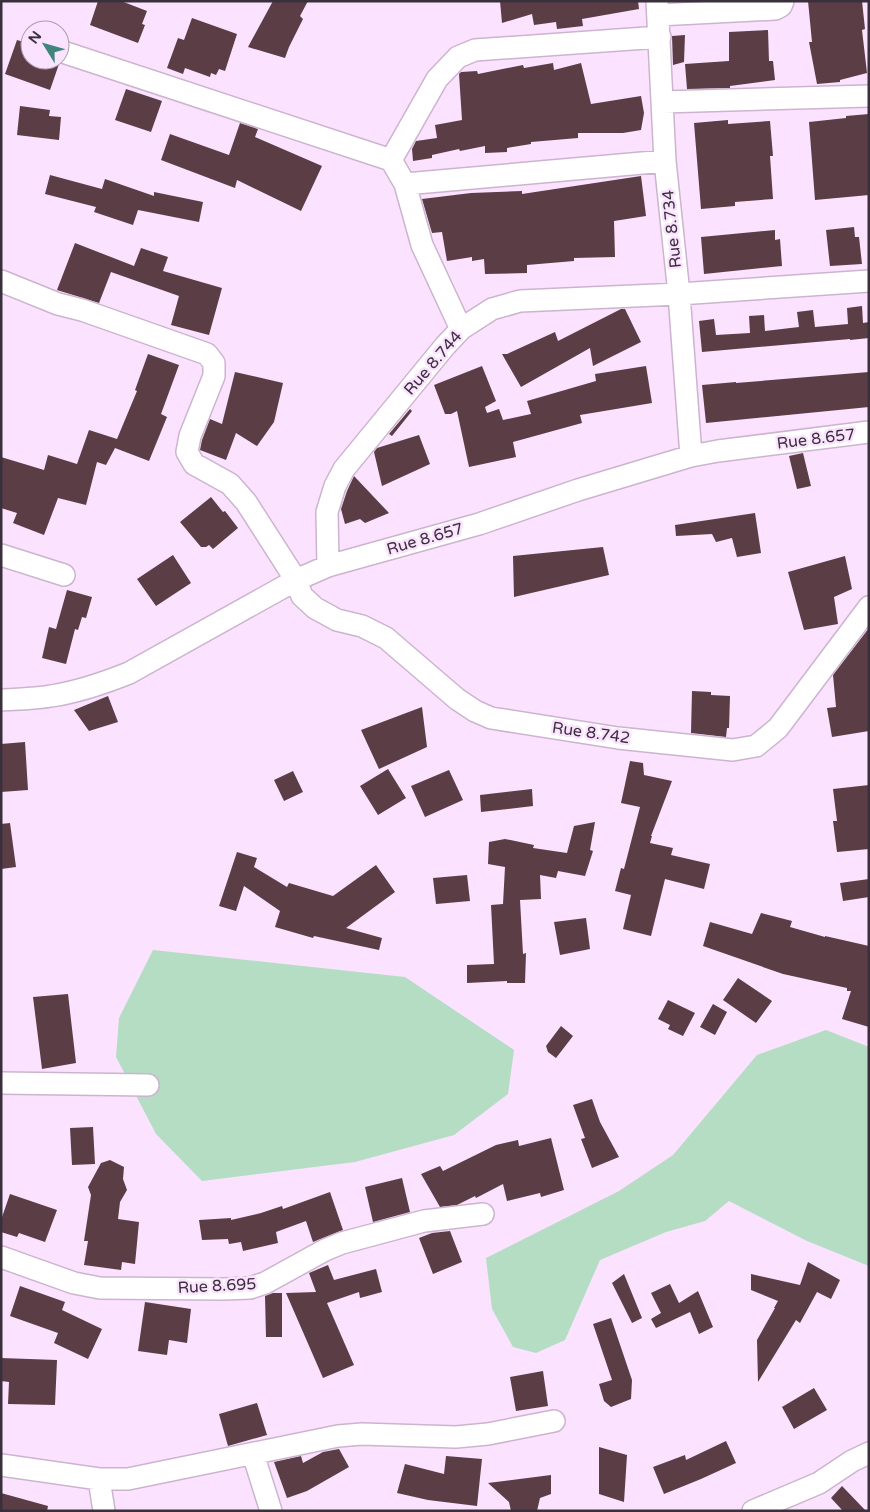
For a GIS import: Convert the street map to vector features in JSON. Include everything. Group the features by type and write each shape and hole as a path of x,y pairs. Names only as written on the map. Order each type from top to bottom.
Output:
{"street":[{"path":"658,8 775,9 781,6 783,1"},
{"name":"Rue 8.734","path":"658,8 665,161 679,294 691,456"},
{"path":"391,160 437,79 458,56 475,50 660,37"},
{"path":"70,54 391,160 404,184 422,245 461,329"},
{"path":"662,102 869,96"},
{"path":"404,184 665,161"},
{"name":"Rue 8.742","path":"1,281 58,304 82,310 207,354 214,363 214,376 190,436 187,452 194,464 230,484 246,502 296,580 302,596 315,608 337,620 362,626 386,638 457,698 475,711 492,718 618,738 733,750 756,746 778,728 869,607"},
{"name":"Rue 8.744","path":"328,566 328,512 334,486 344,469 445,346 461,329 492,309 520,302 679,294 869,281"},
{"name":"Rue 8.657","path":"1,700 53,696 103,683 129,673 296,580 328,566 479,524 578,490 691,456 869,432"},
{"path":"1,555 64,575"},
{"path":"1,1083 148,1084"},
{"name":"Rue 8.695","path":"1,1257 74,1283 100,1288 250,1288 266,1283 325,1250 342,1243 424,1221 483,1214"},
{"path":"1,1465 99,1479 128,1479 338,1436 362,1434 456,1437 488,1434 554,1421"},
{"path":"253,1454 271,1511"},
{"path":"753,1511 819,1483 859,1458 869,1454"},
{"path":"99,1479 104,1511"}],"green space":[{"path":"153,950 405,977 514,1050 508,1094 454,1135 355,1162 202,1181 156,1134 116,1057 119,1018"},
{"path":"826,1030 869,1047 869,1266 807,1241 729,1201 705,1221 666,1232 600,1260 565,1340 536,1353 513,1347 492,1309 486,1258 619,1191 673,1155 757,1055"}],"building":[{"path":"98,1 121,1 147,11 142,24 145,25 138,43 90,25"},
{"path":"273,1 308,1 300,16 303,19 285,58 248,47"},
{"path":"500,1 638,1 639,9 582,19 583,26 557,29 556,22 534,25 532,14 502,23"},
{"path":"808,1 862,1 865,29 862,30 867,73 840,80 840,82 817,84 809,42 812,42"},
{"path":"192,18 237,34 225,71 219,69 216,75 211,73 210,77 185,68 183,74 167,68 178,38 184,40"},
{"path":"768,30 769,61 773,61 775,80 730,86 730,88 687,89 685,64 729,61 729,32"},
{"path":"685,35 684,62 673,65 672,36"},
{"path":"17,40 20,41 20,70 57,70 50,90 5,74"},
{"path":"553,63 554,70 581,63 591,104 641,96 644,113 641,130 623,133 578,133 578,138 531,142 531,144 507,148 507,152 485,153 485,146 460,151 459,149 432,155 432,158 413,161 412,149 416,141 437,138 435,125 462,120 459,74 461,72 477,71 478,74 523,65 524,68"},
{"path":"126,89 162,101 151,132 115,120"},
{"path":"20,106 50,110 49,116 61,117 59,140 17,135"},
{"path":"869,114 869,195 815,200 809,122"},
{"path":"728,120 728,124 770,121 773,156 770,156 773,199 735,202 735,206 701,209 694,123"},
{"path":"240,123 258,129 255,137 322,166 301,211 237,180 235,188 161,160 170,134 229,155"},
{"path":"50,175 102,189 105,179 154,196 154,192 203,202 199,222 138,210 133,225 94,212 96,207 45,194"},
{"path":"641,176 646,216 614,221 615,257 574,258 574,261 527,265 527,273 485,274 484,259 472,261 472,257 447,261 442,232 432,233 422,199 471,193 522,191 522,194"},
{"path":"854,227 855,237 859,237 862,264 830,266 826,230"},
{"path":"775,230 775,240 780,239 782,266 704,274 701,237"},
{"path":"75,243 134,266 141,248 168,257 163,271 222,288 209,335 171,325 179,296 111,272 99,303 57,290"},
{"path":"862,306 863,323 869,322 869,338 702,352 699,321 714,319 716,335 750,333 749,316 764,315 765,331 799,327 797,312 813,310 815,327 848,324 847,308"},
{"path":"621,309 625,309 641,342 593,366 590,348 521,387 502,354 507,354 555,332 558,341"},
{"path":"148,354 179,365 161,414 167,417 149,461 115,448 106,465 97,462 86,505 58,498 44,535 13,523 17,513 1,508 1,457 44,470 48,455 77,464 89,430 117,439 137,391 135,390"},
{"path":"482,366 496,401 485,407 487,413 499,409 503,420 531,414 527,401 596,381 595,374 646,366 652,403 580,415 582,423 513,442 516,457 469,467 457,411 445,414 434,385"},
{"path":"235,372 283,383 274,422 257,446 236,433 226,460 200,450 210,419 222,424"},
{"path":"869,372 869,407 706,423 702,385"},
{"path":"410,409 412,411 392,436 389,434"},
{"path":"419,435 430,464 382,486 374,452 377,448"},
{"path":"803,453 811,486 797,489 789,456"},
{"path":"354,476 389,513 365,523 360,519 345,524 341,509"},
{"path":"211,497 238,528 213,549 209,545 201,547 180,522"},
{"path":"755,513 761,553 737,557 732,538 716,542 712,534 676,536 675,525"},
{"path":"603,547 609,575 514,597 513,556"},
{"path":"173,555 191,583 156,606 137,579"},
{"path":"845,556 852,589 834,597 838,624 804,630 788,572"},
{"path":"67,590 92,597 86,618 82,617 78,630 75,629 66,664 42,658 49,627 56,629"},
{"path":"869,628 869,731 832,737 827,708 836,707 833,675"},
{"path":"692,691 730,696 729,728 727,728 726,737 691,733"},
{"path":"108,696 118,722 89,731 74,710"},
{"path":"422,707 427,747 379,769 361,730"},
{"path":"25,742 28,790 1,792 1,744"},
{"path":"630,761 643,763 644,775 672,781 650,843 673,848 671,855 710,864 704,889 665,879 651,936 623,929 631,895 615,891 621,868 624,869 640,807 621,803"},
{"path":"388,769 406,798 378,815 360,786"},
{"path":"449,770 463,800 425,817 411,786"},
{"path":"293,771 303,792 284,801 274,780"},
{"path":"869,785 869,849 837,852 833,821 837,821 833,789"},
{"path":"532,789 533,806 481,812 480,795"},
{"path":"595,822 590,850 593,851 585,876 558,871 556,878 540,875 541,899 520,900 523,954 526,953 525,983 507,983 507,981 467,983 467,965 494,964 491,905 503,904 505,867 488,864 489,842 505,839 534,845 533,848 567,853 574,826"},
{"path":"10,823 16,867 1,869 1,824"},
{"path":"237,852 257,858 254,867 287,887 289,883 333,896 376,865 395,892 346,928 382,938 379,950 314,936 313,938 275,927 280,911 244,886 236,911 219,906"},
{"path":"467,875 470,901 436,904 433,878"},
{"path":"869,879 869,897 843,901 840,883"},
{"path":"761,913 792,921 790,927 825,937 869,946 869,1027 842,1019 851,991 847,991 847,988 783,974 703,946 710,922 752,934"},
{"path":"586,918 590,949 560,955 554,922"},
{"path":"738,978 772,1001 756,1023 723,1000"},
{"path":"68,994 76,1063 42,1069 33,997"},
{"path":"668,1000 695,1013 683,1036 668,1029 670,1025 658,1019"},
{"path":"713,1004 727,1012 715,1035 700,1027"},
{"path":"561,1026 573,1036 556,1058 548,1052 546,1046"},
{"path":"592,1099 600,1122 619,1157 592,1168 581,1139 585,1138 573,1105"},
{"path":"93,1127 95,1164 72,1165 70,1128"},
{"path":"551,1138 564,1190 541,1197 540,1193 507,1201 503,1184 476,1198 475,1196 457,1205 440,1207 421,1174 440,1166 443,1171 496,1145 518,1140 519,1146"},
{"path":"110,1160 124,1167 123,1179 127,1190 120,1202 118,1219 139,1222 135,1264 122,1262 121,1270 84,1265 88,1241 84,1241 91,1195 88,1187 101,1163"},
{"path":"402,1178 410,1212 373,1222 365,1187"},
{"path":"330,1192 343,1230 313,1242 306,1221 276,1232 278,1243 243,1251 241,1242 229,1244 228,1239 202,1240 199,1220 231,1218 231,1220 282,1206 283,1209"},
{"path":"10,1194 57,1210 45,1242 19,1233 17,1237 1,1232 1,1220"},
{"path":"450,1231 462,1262 433,1274 419,1238 432,1233"},
{"path":"808,1262 840,1280 831,1299 817,1292 800,1323 796,1320 758,1382 757,1340 778,1301 751,1290 751,1274 800,1285"},
{"path":"328,1265 334,1280 376,1269 382,1292 360,1298 359,1292 327,1303 354,1365 323,1378 286,1293 316,1292 309,1273"},
{"path":"624,1274 642,1318 632,1323 612,1283"},
{"path":"670,1284 679,1303 698,1291 713,1327 699,1334 690,1312 656,1328 651,1319 661,1313 651,1293"},
{"path":"20,1286 65,1302 62,1310 102,1329 88,1359 54,1343 58,1333 10,1316"},
{"path":"273,1293 282,1293 282,1337 266,1337 265,1296"},
{"path":"145,1302 191,1309 187,1343 169,1340 167,1355 138,1351"},
{"path":"611,1318 632,1380 631,1399 611,1407 604,1401 599,1384 612,1380 593,1324"},
{"path":"1,1358 57,1360 55,1405 8,1404 9,1382 1,1381"},
{"path":"543,1371 548,1406 516,1411 510,1377"},
{"path":"814,1388 827,1410 794,1429 782,1407"},
{"path":"257,1403 267,1435 228,1446 219,1414"},
{"path":"726,1441 736,1463 664,1494 653,1467 685,1455 686,1460"},
{"path":"599,1447 627,1455 624,1502 599,1494"},
{"path":"339,1449 349,1467 307,1491 287,1498 274,1462 301,1456 303,1463 323,1452"},
{"path":"446,1456 482,1459 477,1506 428,1500 397,1493 405,1464 444,1474"},
{"path":"551,1475 551,1494 540,1498 537,1511 511,1511 509,1502 488,1483"},
{"path":"842,1486 866,1511 843,1511 831,1498"},
{"path":"1,1493 48,1506 47,1511 1,1511"}]}
